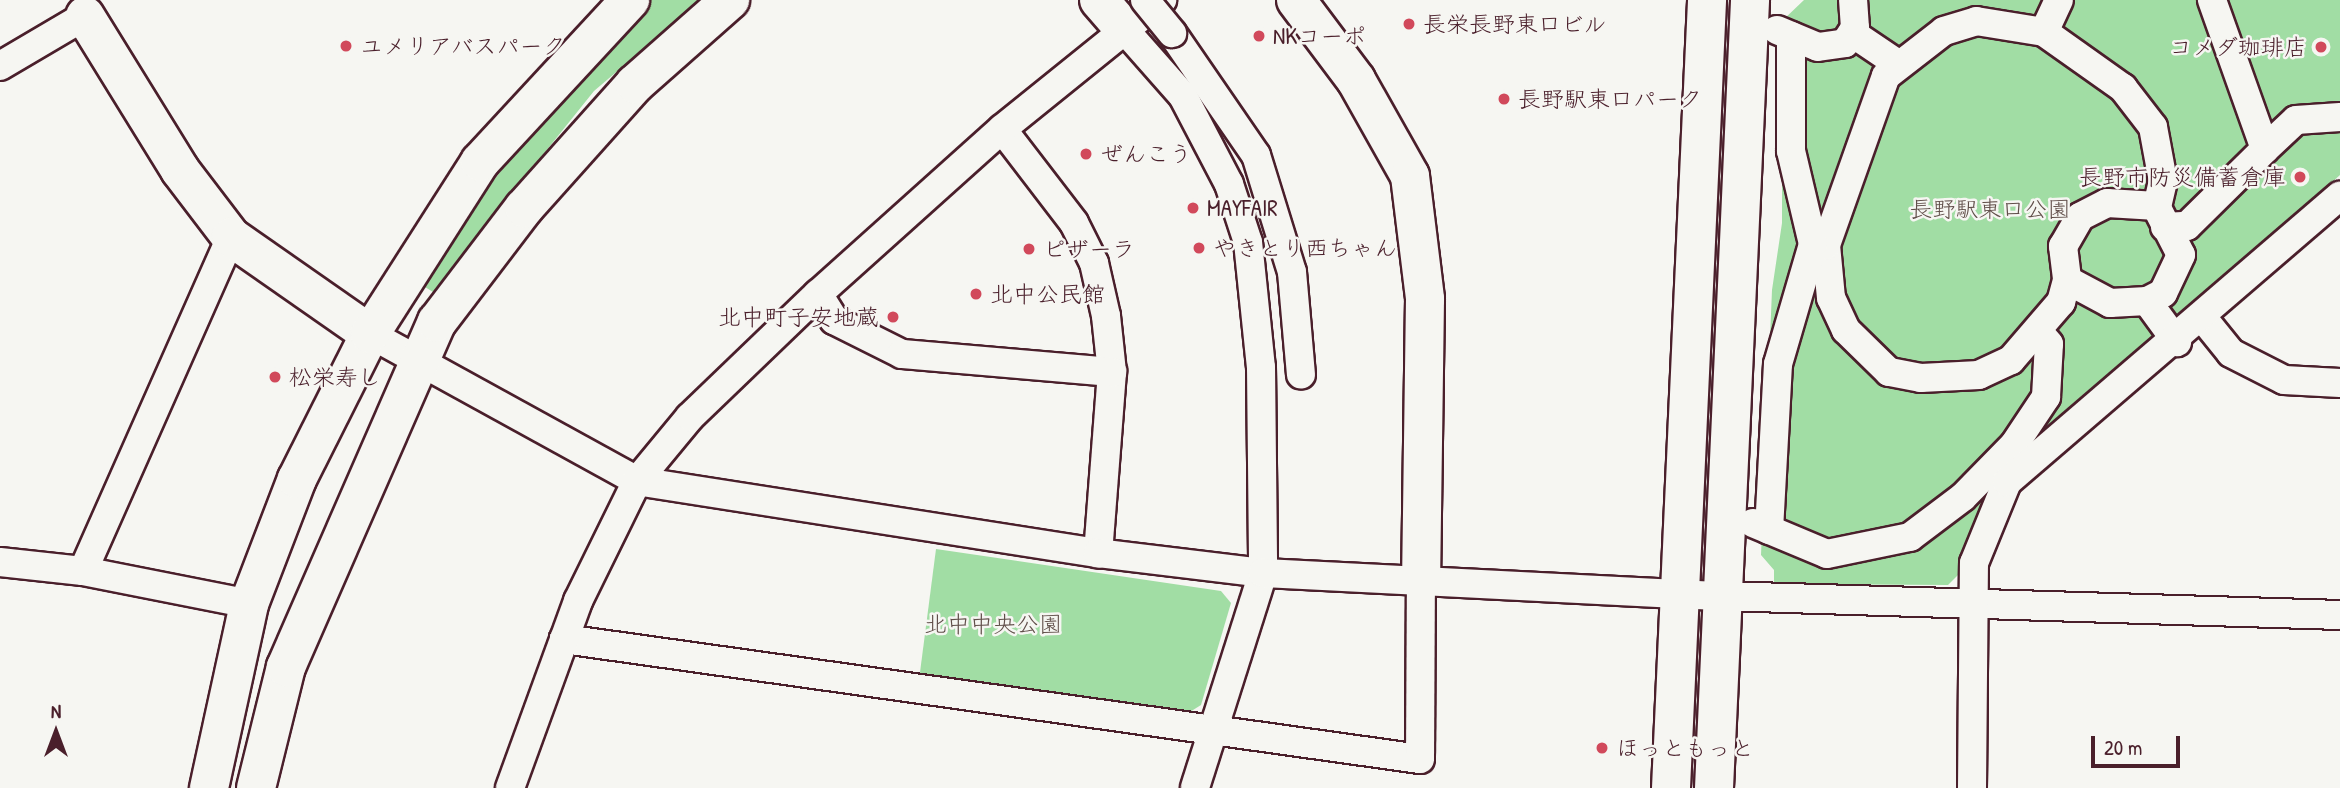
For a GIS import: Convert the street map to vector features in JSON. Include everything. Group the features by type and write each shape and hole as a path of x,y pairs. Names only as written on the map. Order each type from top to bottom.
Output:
{"street":[{"path":"209,788 249,604 298,479 370,334 480,162 630,0"},
{"path":"256,788 286,667 417,360 437,322 524,208 635,84 730,0"},
{"path":"510,788 564,639 637,481 690,417 818,294 1002,129 1122,9 1162,0"},
{"path":"564,639 1420,759 1425,299 1410,176 1356,80 1296,0"},
{"path":"1671,788 1707,0"},
{"path":"1714,788 1750,0"},
{"path":"1853,0 1852,33 1845,43 1818,47 1784,33 1791,151 1819,245 1831,298 1846,330 1889,372 1951,380 1979,375 2011,360 2061,302 2067,280 2063,246 2080,217 2108,202 2187,226 2295,120 2340,117"},
{"path":"2044,32 2059,0"},
{"path":"2212,0 2265,149"},
{"path":"1122,9 1172,33 1256,155 1292,272 1301,375"},
{"path":"1122,9 1183,96 1229,184 1248,242 1261,367 1263,573 1216,732 1195,788"},
{"path":"0,66 85,16 180,170 231,237 370,334 637,481 1098,553 1263,573 1421,578 1721,596 2340,615"},
{"path":"2038,331 2049,344 2046,397 2014,445 1963,497 1910,537 1839,555 1761,526 1778,364 1819,245 1886,76 1898,64 1944,31 1976,21 2044,32 2123,88 2153,127 2163,181 2161,217 2181,255 2162,293 2147,301 2110,303 2067,280"},
{"path":"1852,33 1898,64"},
{"path":"1002,129 1074,223 1094,263 1112,372 1098,553"},
{"path":"1972,788 1978,541 2007,482 2177,342 2340,196"},
{"path":"83,571 231,237"},
{"path":"818,294 844,326 902,354 1112,372"},
{"path":"2147,301 2177,342"},
{"path":"2202,317 2231,353 2284,380 2340,383"},
{"path":"0,562 83,571 249,604"}],"green space":[{"path":"649,0 701,0 594,91 433,292 417,282 565,86"},
{"name":"長野駅東口公園","path":"1804,0 2340,0 2340,175 1999,482 1965,568 1948,585 1774,584 1774,570 1761,555 1772,290 1782,223 1782,21"},
{"name":"北中中央公園","path":"936,549 1221,591 1231,603 1201,705 1185,715 919,680"}],"place":[{"name":"長栄長野東口ビル","path":"1409,24"},
{"name":"NKコーポ","path":"1259,36"},
{"name":"ユメリアバスパーク","path":"346,46"},
{"name":"コメダ珈琲店","path":"2321,47"},
{"name":"長野駅東口パーク","path":"1504,99"},
{"name":"ぜんこう","path":"1086,154"},
{"name":"長野市防災備蓄倉庫","path":"2300,177"},
{"name":"MAYFAIR","path":"1193,208"},
{"name":"やきとり西ちゃん","path":"1199,248"},
{"name":"ピザーラ","path":"1029,249"},
{"name":"北中公民館","path":"976,294"},
{"name":"北中町子安地蔵","path":"893,317"},
{"name":"松栄寿し","path":"275,377"},
{"name":"ほっともっと","path":"1602,748"}]}
